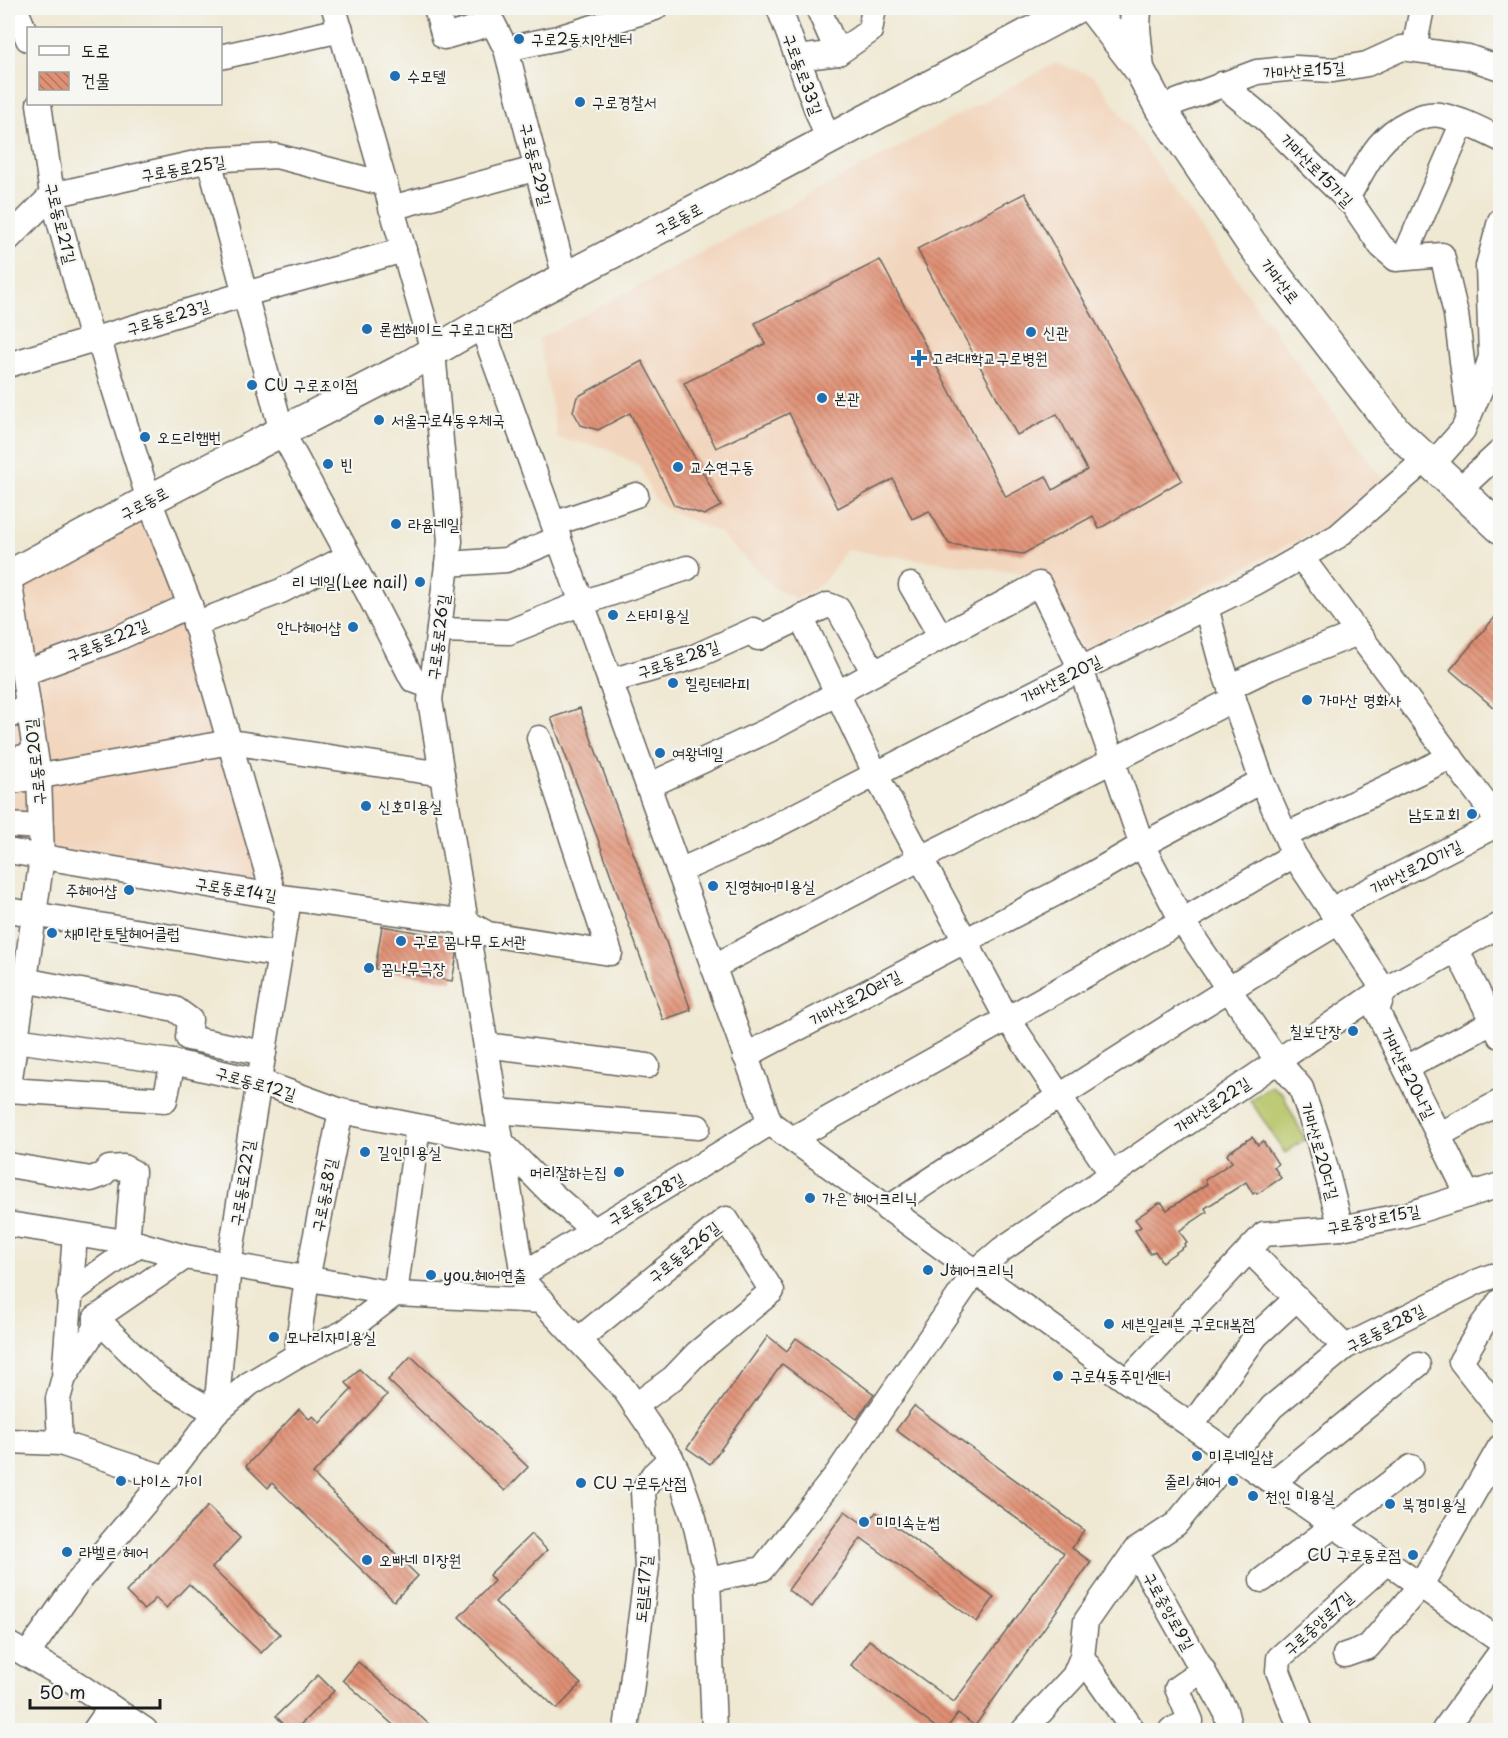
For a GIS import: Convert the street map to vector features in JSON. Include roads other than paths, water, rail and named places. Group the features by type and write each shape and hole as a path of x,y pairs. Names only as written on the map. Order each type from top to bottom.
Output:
{"main road":[{"path":"1017,40 1030,8"},
{"name":"구로동로","path":"8,574 401,370 565,278 1076,8"},
{"name":"가마산로","path":"1092,8 1138,69 1160,108 1251,243 1396,431 1500,528"},
{"path":"1136,8 1138,69"}],"street":[{"path":"15,8 27,37"},
{"name":"구로동로29길","path":"436,8 444,37 493,23 507,49 565,278"},
{"path":"507,49 558,38 586,18 655,8"},
{"name":"구로동로33길","path":"779,8 828,140"},
{"path":"818,8 838,53"},
{"path":"798,58 838,53 870,31 874,8"},
{"path":"1414,49 1422,8"},
{"path":"222,56 337,19 432,351"},
{"name":"가마산로15길","path":"1160,108 1257,72 1296,68 1333,70 1367,64 1402,48 1468,57 1500,68"},
{"name":"가마산로15가길","path":"1222,84 1267,121 1353,205 1381,246 1396,259 1404,258"},
{"name":"구로동로21길","path":"39,105 52,195 92,340 101,347 149,500"},
{"path":"1346,199 1378,145 1389,133 1418,117 1429,114 1439,115 1463,122 1500,138"},
{"path":"1463,122 1404,258 1442,255 1456,314 1469,416"},
{"name":"구로동로25길","path":"52,195 209,160 276,156 385,184"},
{"path":"209,160 282,432 413,680 432,687"},
{"path":"391,208 538,168"},
{"path":"8,239 52,195"},
{"name":"가마산로20길","path":"678,871 742,843 1081,669 1255,583 1338,536 1429,462 1463,430 1491,357 1495,299 1488,266 1499,229"},
{"path":"245,294 404,250"},
{"name":"구로동로23길","path":"92,340 245,294"},
{"path":"482,324 770,1124 1127,1381 1500,1641"},
{"path":"8,365 92,340"},
{"name":"구로동로26길","path":"432,351 450,542 430,700 524,1282 624,1389 671,1458 694,1518 708,1580 714,1731"},
{"path":"1459,490 1500,452"},
{"path":"447,564 506,560 556,531 636,495"},
{"name":"구로동로22길","path":"149,500 193,614 274,896 288,905 229,1264 216,1413"},
{"name":"구로동로22길","path":"8,717 21,690 116,639 193,614 281,591 349,556"},
{"name":"가마산로20가길","path":"1301,557 1499,818 1335,916"},
{"path":"439,630 509,632 582,603 687,568"},
{"name":"구로동로20길","path":"8,574 21,690 37,765 42,857 35,914 16,979 8,1090 165,1100 173,1062"},
{"path":"648,786 771,729 1039,584 1081,669"},
{"path":"911,585 941,637"},
{"name":"구로동로28길","path":"610,681 694,657 754,630 758,638 828,604 838,609 874,673"},
{"path":"1206,607 1262,781 1290,845 1384,990"},
{"path":"801,617 876,775 1008,1018 1111,1173"},
{"path":"713,968 921,858 1113,761 1232,693 1269,668 1358,633"},
{"name":"가마산로20다길","path":"1081,669 1142,845 1182,921 1277,1060 1301,1088 1319,1142 1341,1228"},
{"path":"466,922 488,934 610,952 539,738"},
{"path":"8,760 37,765 230,742 442,774"},
{"path":"792,1139 1182,921 1290,845 1451,757"},
{"path":"8,782 37,765"},
{"path":"965,940 1087,877 1262,781"},
{"path":"8,825 40,827"},
{"name":"구로동로14길","path":"8,851 274,896 466,922"},
{"path":"8,910 280,955"},
{"path":"887,1209 1058,1096 1228,989 1335,916"},
{"name":"가마산로22길","path":"975,1272 1001,1250 1277,1060 1384,990 1500,925"},
{"name":"가마산로20라길","path":"745,1056 965,940"},
{"path":"1406,1068 1498,1025 1456,950"},
{"name":"구로동로12길","path":"16,979 175,1009 190,1020 188,1038 264,1053"},
{"name":"가마산로20나길","path":"1384,990 1377,1011 1468,1195"},
{"name":"구로동로12길","path":"12,1040 173,1062 258,1081 341,1110 502,1143"},
{"path":"486,1045 647,1066"},
{"path":"1439,1135 1500,1102"},
{"name":"구로동로8길","path":"296,1356 307,1279 341,1110"},
{"path":"496,1110 698,1127"},
{"name":"구로동로28길","path":"523,1274 770,1124"},
{"path":"145,1731 74,1682 17,1650 166,1478 216,1413 249,1384 296,1356 345,1332 395,1294 418,1127"},
{"path":"502,1143 552,1194 594,1231"},
{"path":"8,1165 91,1179 102,1175 109,1168 123,1167 133,1172 133,1244"},
{"name":"구로중앙로15길","path":"1127,1381 1264,1234 1341,1228 1405,1215 1500,1185"},
{"name":"구로동로26길","path":"578,1340 726,1219 772,1291 696,1354 673,1378 635,1406"},
{"path":"8,1224 133,1244 186,1257 395,1294 543,1301"},
{"path":"60,1443 58,1400 64,1377 75,1235"},
{"path":"69,1294 133,1244"},
{"path":"1249,1250 1345,1347"},
{"path":"96,1318 186,1257"},
{"path":"708,1580 762,1569 837,1474 975,1272"},
{"name":"구로동로28길","path":"1135,1551 1176,1524 1272,1407 1345,1347 1479,1281 1492,1276 1500,1276"},
{"path":"1192,1425 1256,1336 1297,1298"},
{"path":"1500,1301 1461,1361 1500,1411"},
{"path":"64,1377 96,1328 96,1318"},
{"path":"96,1318 158,1379 216,1413"},
{"path":"1273,1482 1418,1365"},
{"path":"8,1441 60,1443 166,1478"},
{"path":"1345,1655 1368,1647 1421,1586 1500,1447"},
{"name":"도림로17길","path":"626,1731 648,1568 643,1491 653,1475 671,1458"},
{"path":"1262,1580 1411,1467"},
{"path":"1024,1731 1074,1676 1082,1657 1086,1621 1135,1551"},
{"name":"구로중앙로9길","path":"1135,1551 1225,1710 1230,1731"},
{"name":"구로중앙로7길","path":"1301,1731 1278,1671 1280,1658 1388,1562"},
{"path":"1444,1731 1500,1653"},
{"path":"1082,1657 1133,1731"},
{"name":"구로중앙로9길","path":"1171,1731 1191,1721 1177,1688 1203,1670"},
{"path":"95,1731 111,1707"}],"place":[{"name":"구로2동치안센터","path":"519,39"},
{"name":"수모텔","path":"395,76"},
{"name":"구로경찰서","path":"580,102"},
{"name":"론썸헤이드 구로고대점","path":"367,329"},
{"name":"신관","path":"1031,332"},
{"name":"고려대학교구로병원","path":"919,358"},
{"name":"CU 구로조이점","path":"252,385"},
{"name":"본관","path":"822,398"},
{"name":"서울구로4동우체국","path":"379,420"},
{"name":"오드리햅번","path":"145,437"},
{"name":"빈","path":"328,464"},
{"name":"교수연구동","path":"678,467"},
{"name":"라윰네일","path":"396,524"},
{"name":"리 네일(Lee nail)","path":"420,582"},
{"name":"스타미용실","path":"613,615"},
{"name":"안나헤어샵","path":"353,627"},
{"name":"힐링테라피","path":"673,683"},
{"name":"가마산 명화사","path":"1307,700"},
{"name":"여왕네일","path":"660,753"},
{"name":"신호미용실","path":"366,806"},
{"name":"남도교회","path":"1472,814"},
{"name":"진영헤어미용실","path":"713,886"},
{"name":"주헤어샵","path":"129,890"},
{"name":"채미란토탈헤어클럽","path":"52,933"},
{"name":"구로 꿈나무 도서관","path":"401,941"},
{"name":"꿈나무극장","path":"369,968"},
{"name":"칠보단장","path":"1353,1031"},
{"name":"길인미용실","path":"365,1152"},
{"name":"머리잘하는집","path":"619,1172"},
{"name":"가은 헤어크리닉","path":"810,1198"},
{"name":"J헤어크리닉","path":"928,1270"},
{"name":"you.헤어연출","path":"431,1275"},
{"name":"세븐일레븐 구로대복점","path":"1109,1324"},
{"name":"모나리자미용실","path":"274,1337"},
{"name":"구로4동주민센터","path":"1058,1376"},
{"name":"미루네일샵","path":"1197,1456"},
{"name":"나이스 가이","path":"121,1481"},
{"name":"줄리 헤어","path":"1233,1481"},
{"name":"CU 구로두산점","path":"581,1483"},
{"name":"천인 미용실","path":"1253,1496"},
{"name":"북경미용실","path":"1390,1504"},
{"name":"미미속눈썹","path":"864,1522"},
{"name":"라벨르 헤어","path":"67,1552"},
{"name":"CU 구로동로점","path":"1413,1555"},
{"name":"오빠네 미장원","path":"367,1560"}]}
